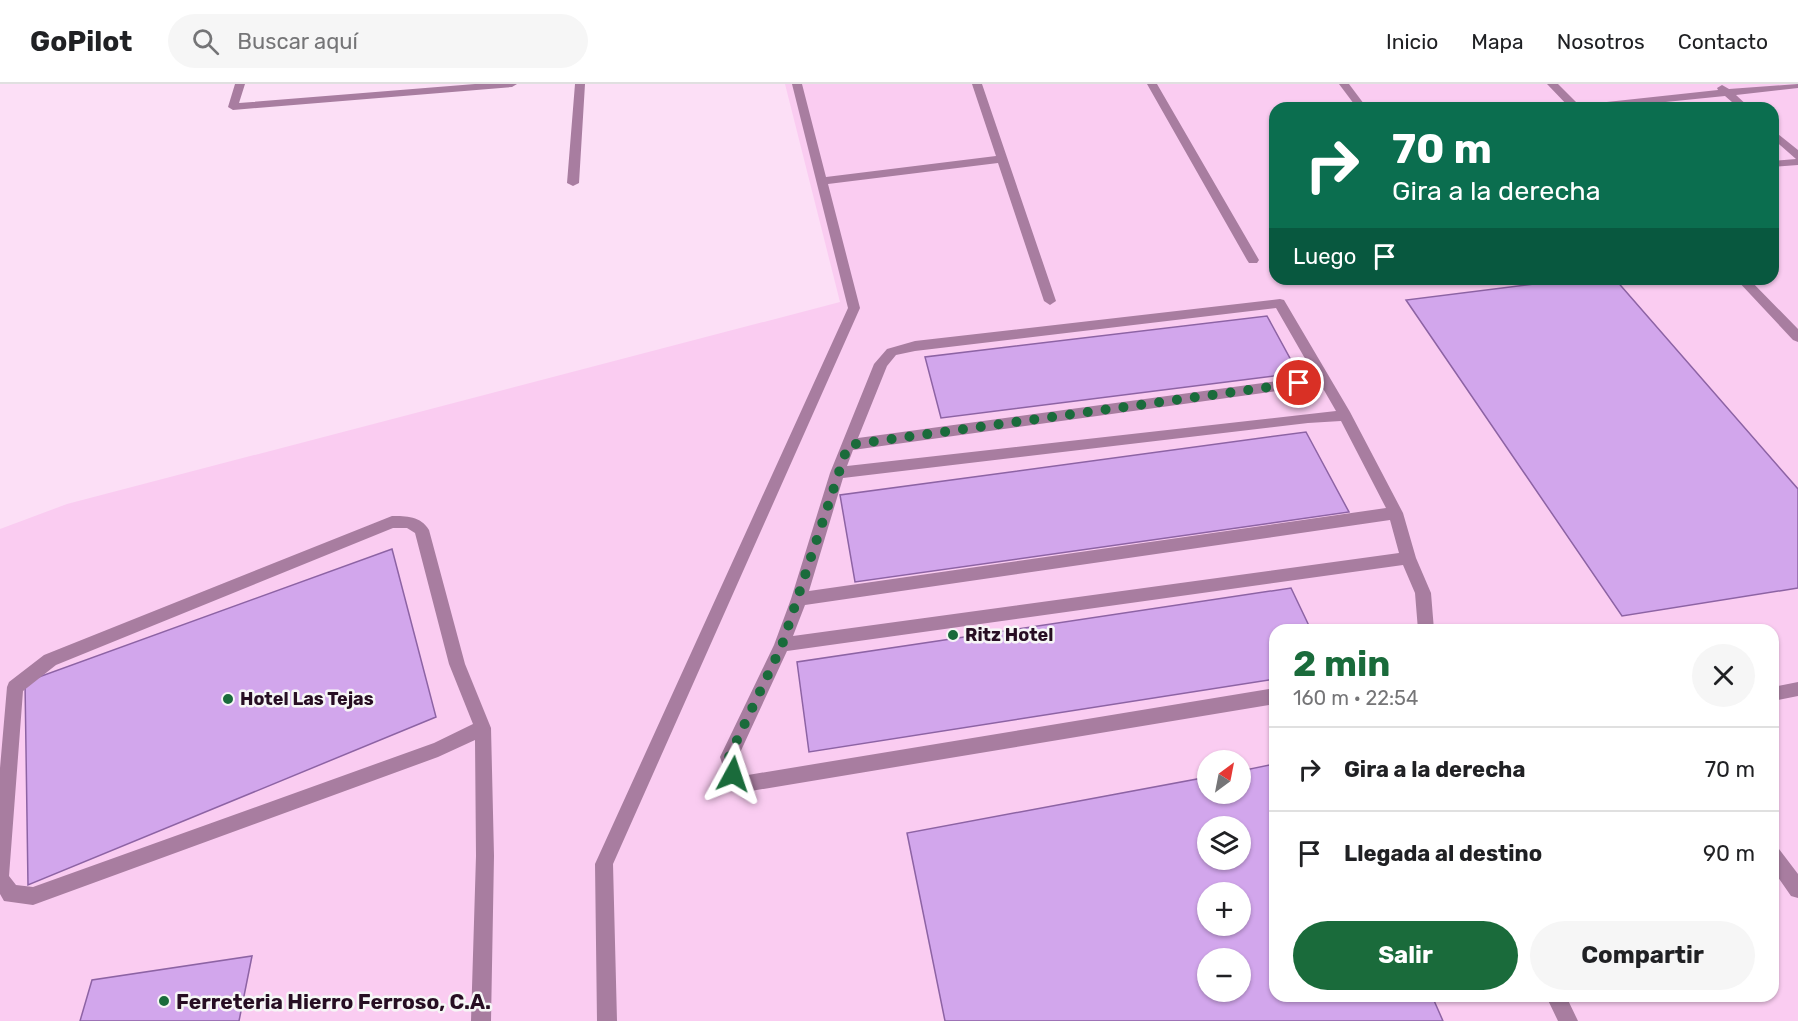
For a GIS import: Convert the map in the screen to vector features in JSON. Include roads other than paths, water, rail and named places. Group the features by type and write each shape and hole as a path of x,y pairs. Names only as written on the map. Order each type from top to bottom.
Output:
{"street":[{"path":"240,84 233,107 512,84"},
{"path":"573,183 580,84"},
{"path":"607,1021 604,864 854,308 797,84"},
{"path":"977,84 1050,301"},
{"path":"1152,84 1254,260"},
{"path":"1344,84 1358,102"},
{"path":"1552,84 1570,102"},
{"path":"1717,84 1738,102"},
{"path":"1633,102 1798,85"},
{"path":"1779,139 1798,156"},
{"path":"821,181 1002,159"},
{"path":"1779,164 1798,162"},
{"path":"1748,285 1798,337"},
{"path":"1269,697 745,784 733,774 729,757 782,645 799,599 837,473 881,364 892,352 915,346 1280,303 1345,416 1396,513 1408,558 1423,592 1426,624"},
{"path":"848,445 1323,380"},
{"path":"837,473 1308,418 1345,416"},
{"path":"799,599 1396,513"},
{"path":"481,1021 485,856 483,728 457,664 422,530 410,522 392,522 50,660 15,687 0,878 10,894 33,896 438,749 483,728"},
{"path":"782,645 1408,558"},
{"path":"1779,693 1798,689"},
{"path":"1779,863 1798,889"},
{"path":"1559,1002 1568,1021"}],"place":[{"name":"Ritz Hotel","path":"953,635"},
{"name":"Hotel Las Tejas","path":"228,699"},
{"name":"Ferreteria Hierro Ferroso, C.A.","path":"164,1001"}]}
